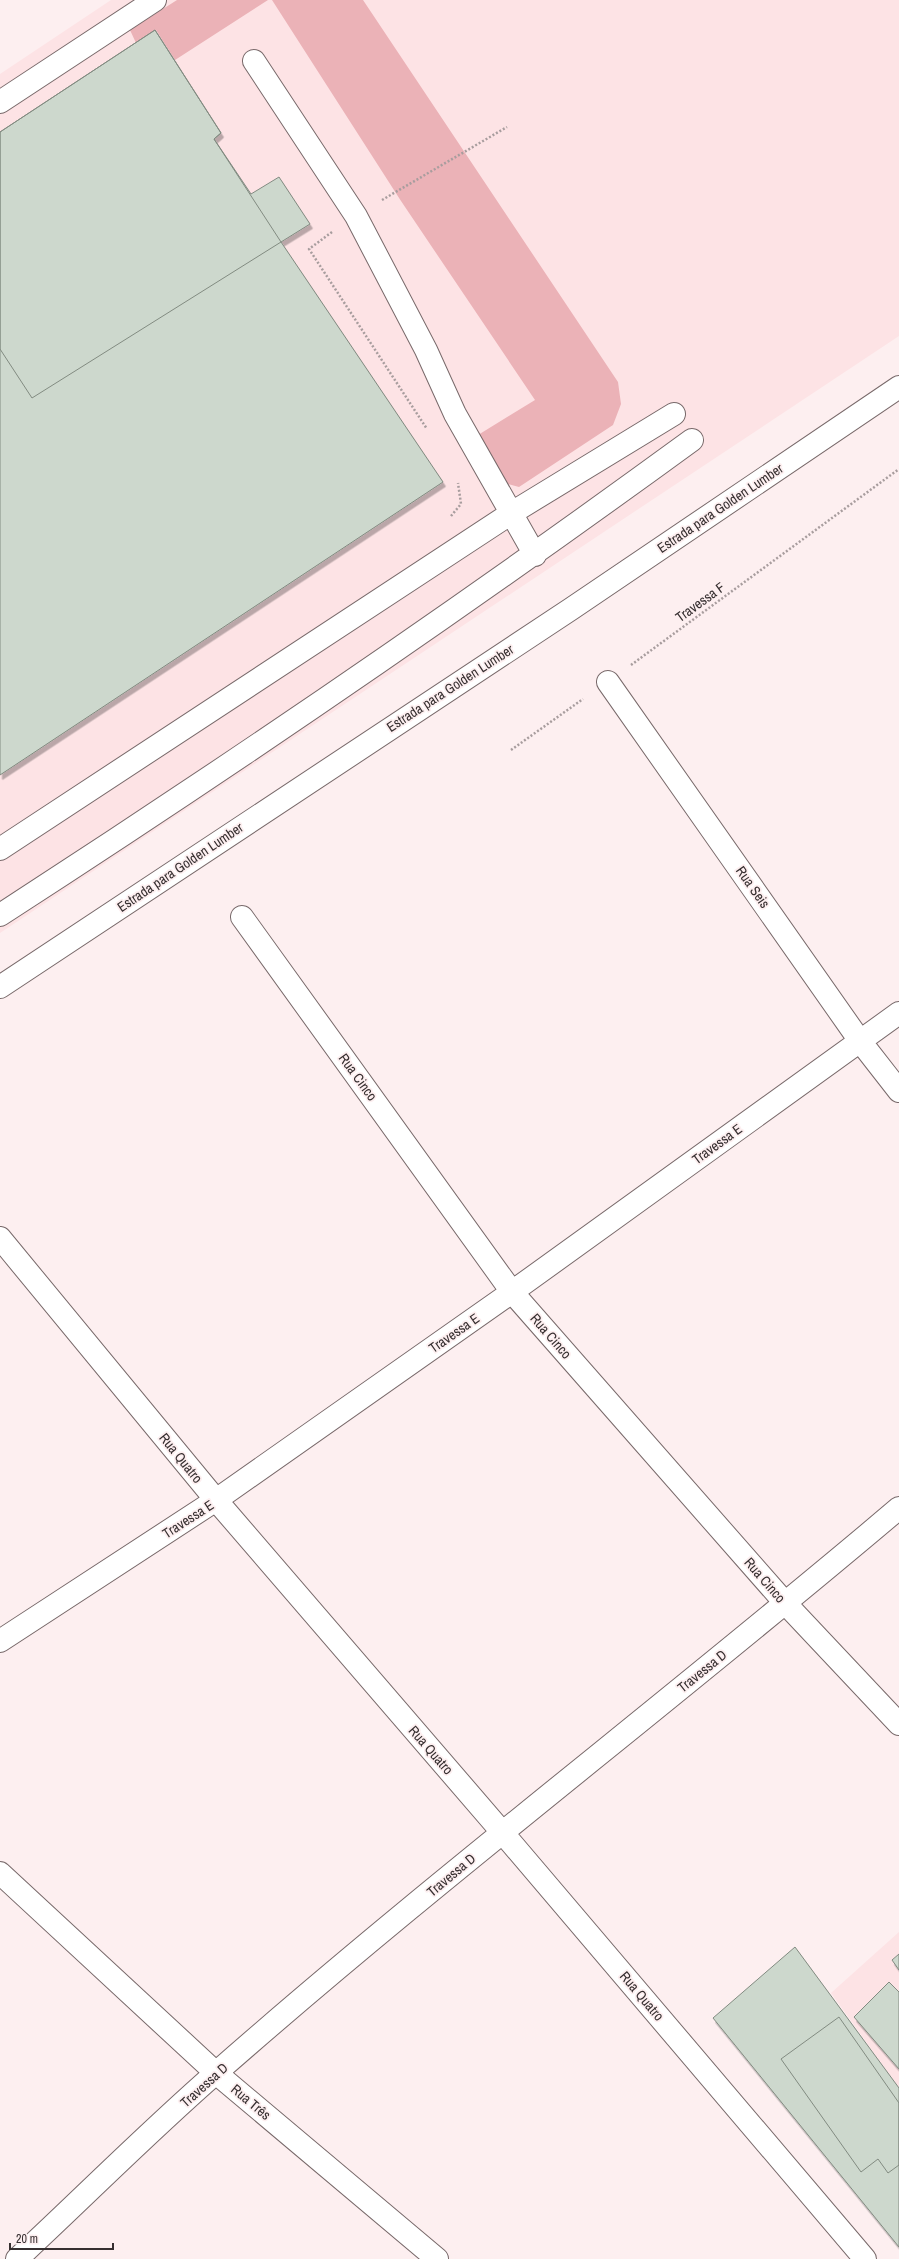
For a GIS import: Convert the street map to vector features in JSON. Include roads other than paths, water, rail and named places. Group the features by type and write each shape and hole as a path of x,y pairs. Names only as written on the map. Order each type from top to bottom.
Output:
{"street":[{"path":"0,102 155,0"},
{"path":"254,61 356,216 426,350 455,414 510,514 535,555"},
{"name":"Estrada para Golden Lumber","path":"0,987 571,609 899,387"},
{"path":"0,849 510,514 674,414"},
{"path":"0,915 83,863 535,555 692,440"},
{"name":"Rua Seis","path":"608,682 860,1041 899,1091"},
{"name":"Rua Cinco","path":"242,917 512,1292 786,1604 899,1724"},
{"name":"Travessa E","path":"0,1641 216,1500 512,1292 899,1013"},
{"name":"Rua Quatro","path":"0,1238 216,1500 502,1832 866,2259"},
{"name":"Travessa D","path":"18,2259 216,2073 502,1832 786,1604 899,1508"},
{"name":"Rua Três","path":"0,1873 216,2073 437,2259"}]}
